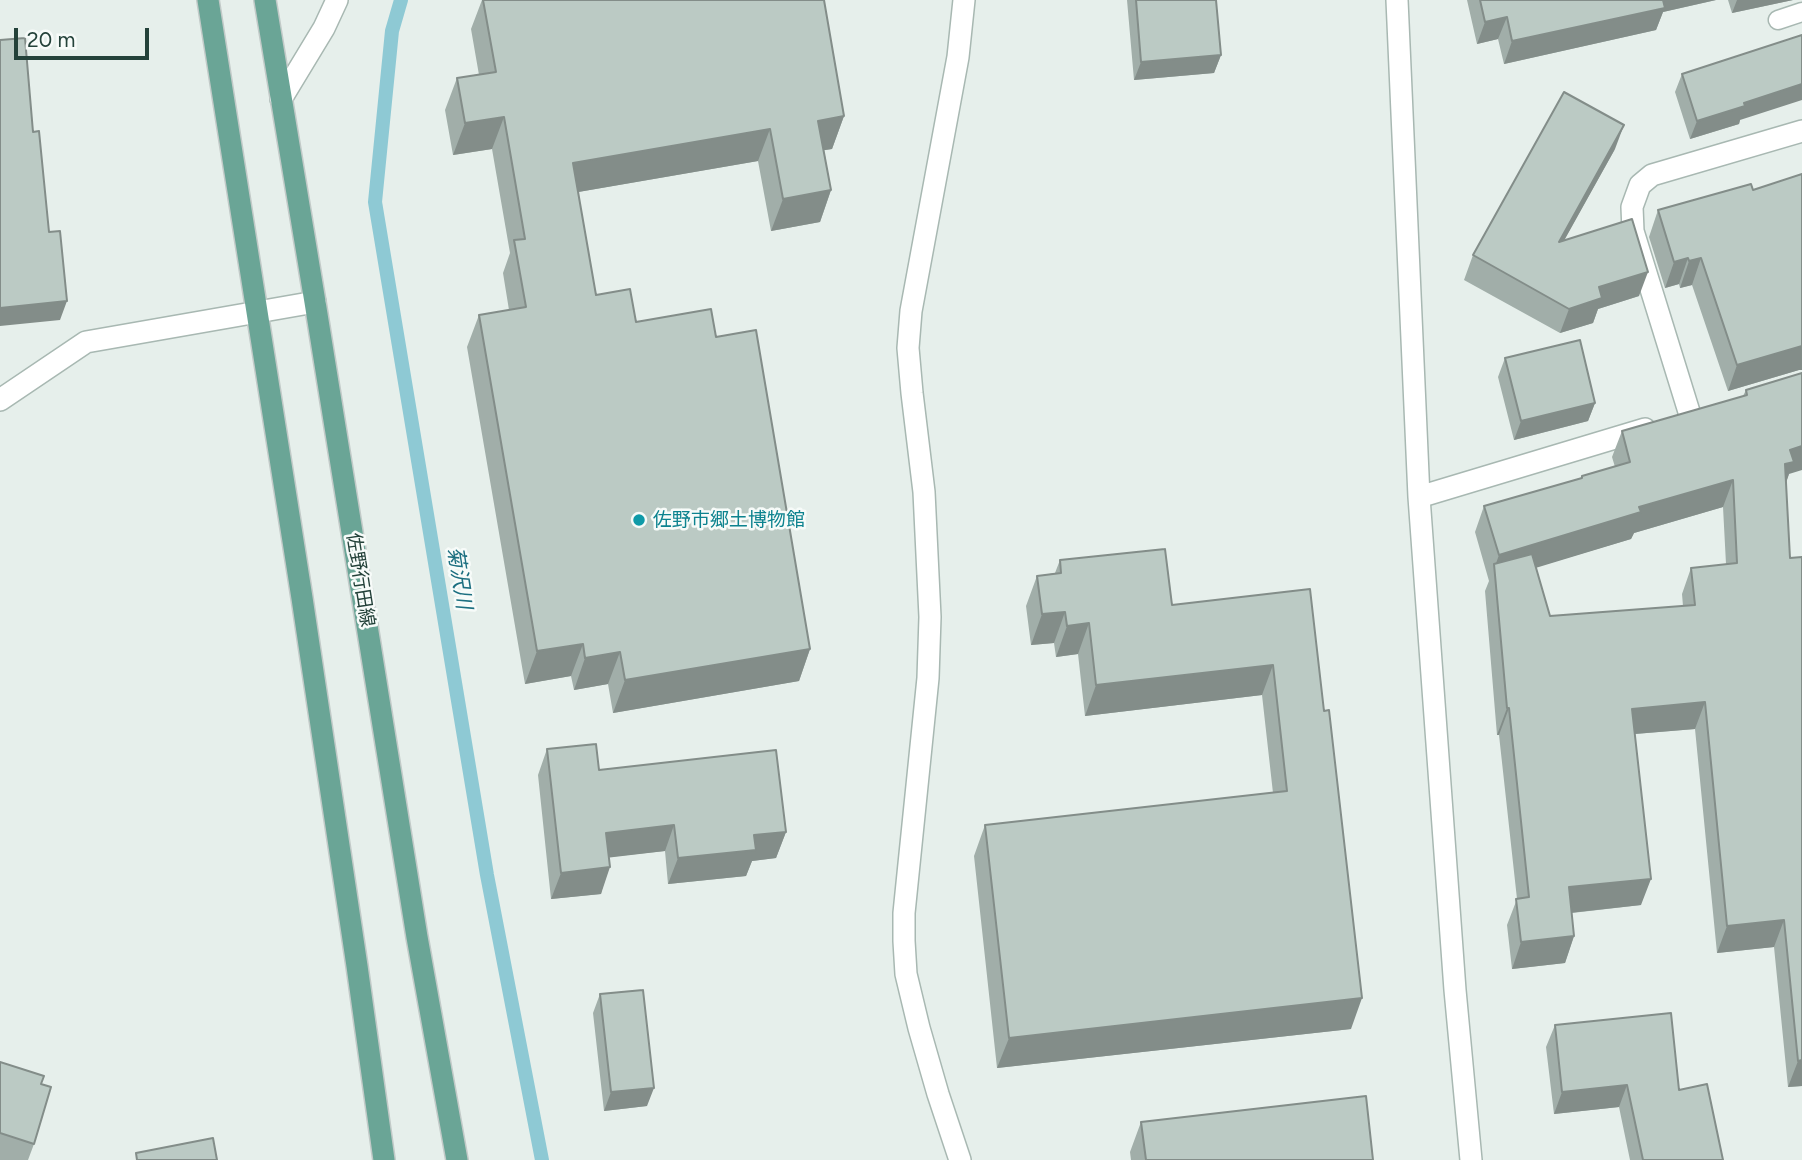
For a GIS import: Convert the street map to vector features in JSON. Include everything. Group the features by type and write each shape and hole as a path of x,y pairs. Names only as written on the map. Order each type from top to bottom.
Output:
{"main road":[{"path":"208,0 302,598 384,1160"},
{"name":"佐野行田線","path":"265,0 415,923 457,1160"}],"street":[{"path":"281,99 324,28 337,0"},
{"path":"960,1160 938,1094 906,974 904,913 928,678 930,617 924,492 908,348 916,280 958,57 964,0"},
{"path":"1397,0 1419,497 1455,990 1471,1160"},
{"path":"1677,419 1633,231 1632,208 1640,185 1652,175 1802,131"},
{"path":"0,400 86,342 315,302"},
{"path":"1419,497 1715,408"}],"lane":[{"path":"1778,20 1802,12"}],"building":[{"path":"483,0 824,0 844,116 818,121 831,190 783,199 770,129 573,163 596,295 630,289 636,322 711,309 716,337 756,330 810,649 625,680 620,652 585,658 583,644 537,651 479,315 526,307 514,240 525,239 504,117 465,123 457,78 496,72"},
{"path":"1136,0 1216,0 1221,55 1141,62"},
{"path":"1480,0 1663,0 1665,8 1512,41 1507,17 1485,22"},
{"path":"1802,35 1802,84 1697,121 1682,74"},
{"path":"25,38 33,132 39,131 49,232 60,231 67,301 0,308 0,40"},
{"path":"1564,92 1624,125 1559,242 1632,219 1648,272 1599,287 1602,298 1569,309 1473,255"},
{"path":"1802,174 1802,346 1737,365 1701,258 1674,262 1658,210 1751,184 1753,190"},
{"path":"1580,340 1595,403 1521,421 1505,358"},
{"path":"1802,373 1802,446 1790,450 1794,462 1785,464 1790,558 1802,557 1802,1060 1798,1061 1784,920 1727,926 1705,702 1632,709 1651,879 1569,887 1574,936 1521,942 1516,899 1529,897 1507,708 1494,564 1532,554 1550,616 1695,605 1691,568 1737,563 1733,480 1639,507 1641,512 1499,555 1484,506 1630,462 1622,431 1747,395 1746,390"},
{"path":"1165,549 1172,605 1310,589 1324,711 1329,710 1362,998 1009,1038 985,825 1287,791 1273,665 1096,685 1089,623 1067,626 1065,612 1042,614 1037,576 1061,573 1060,560"},
{"path":"596,744 599,770 776,750 786,832 754,835 756,850 678,858 674,825 606,833 610,867 561,873 547,749"},
{"path":"643,990 654,1088 611,1092 600,994"},
{"path":"1671,1013 1679,1090 1707,1084 1723,1160 1643,1160 1627,1085 1562,1092 1555,1025"},
{"path":"0,1062 44,1076 41,1084 51,1087 34,1144 0,1133"},
{"path":"1366,1096 1373,1160 1146,1160 1141,1122"},
{"path":"213,1138 217,1160 137,1160 136,1153"}],"waterway":[{"name":"菊沢川","path":"401,0 392,31 375,202 487,875 542,1160"}],"place":[{"name":"佐野市郷土博物館","path":"639,520"}]}
